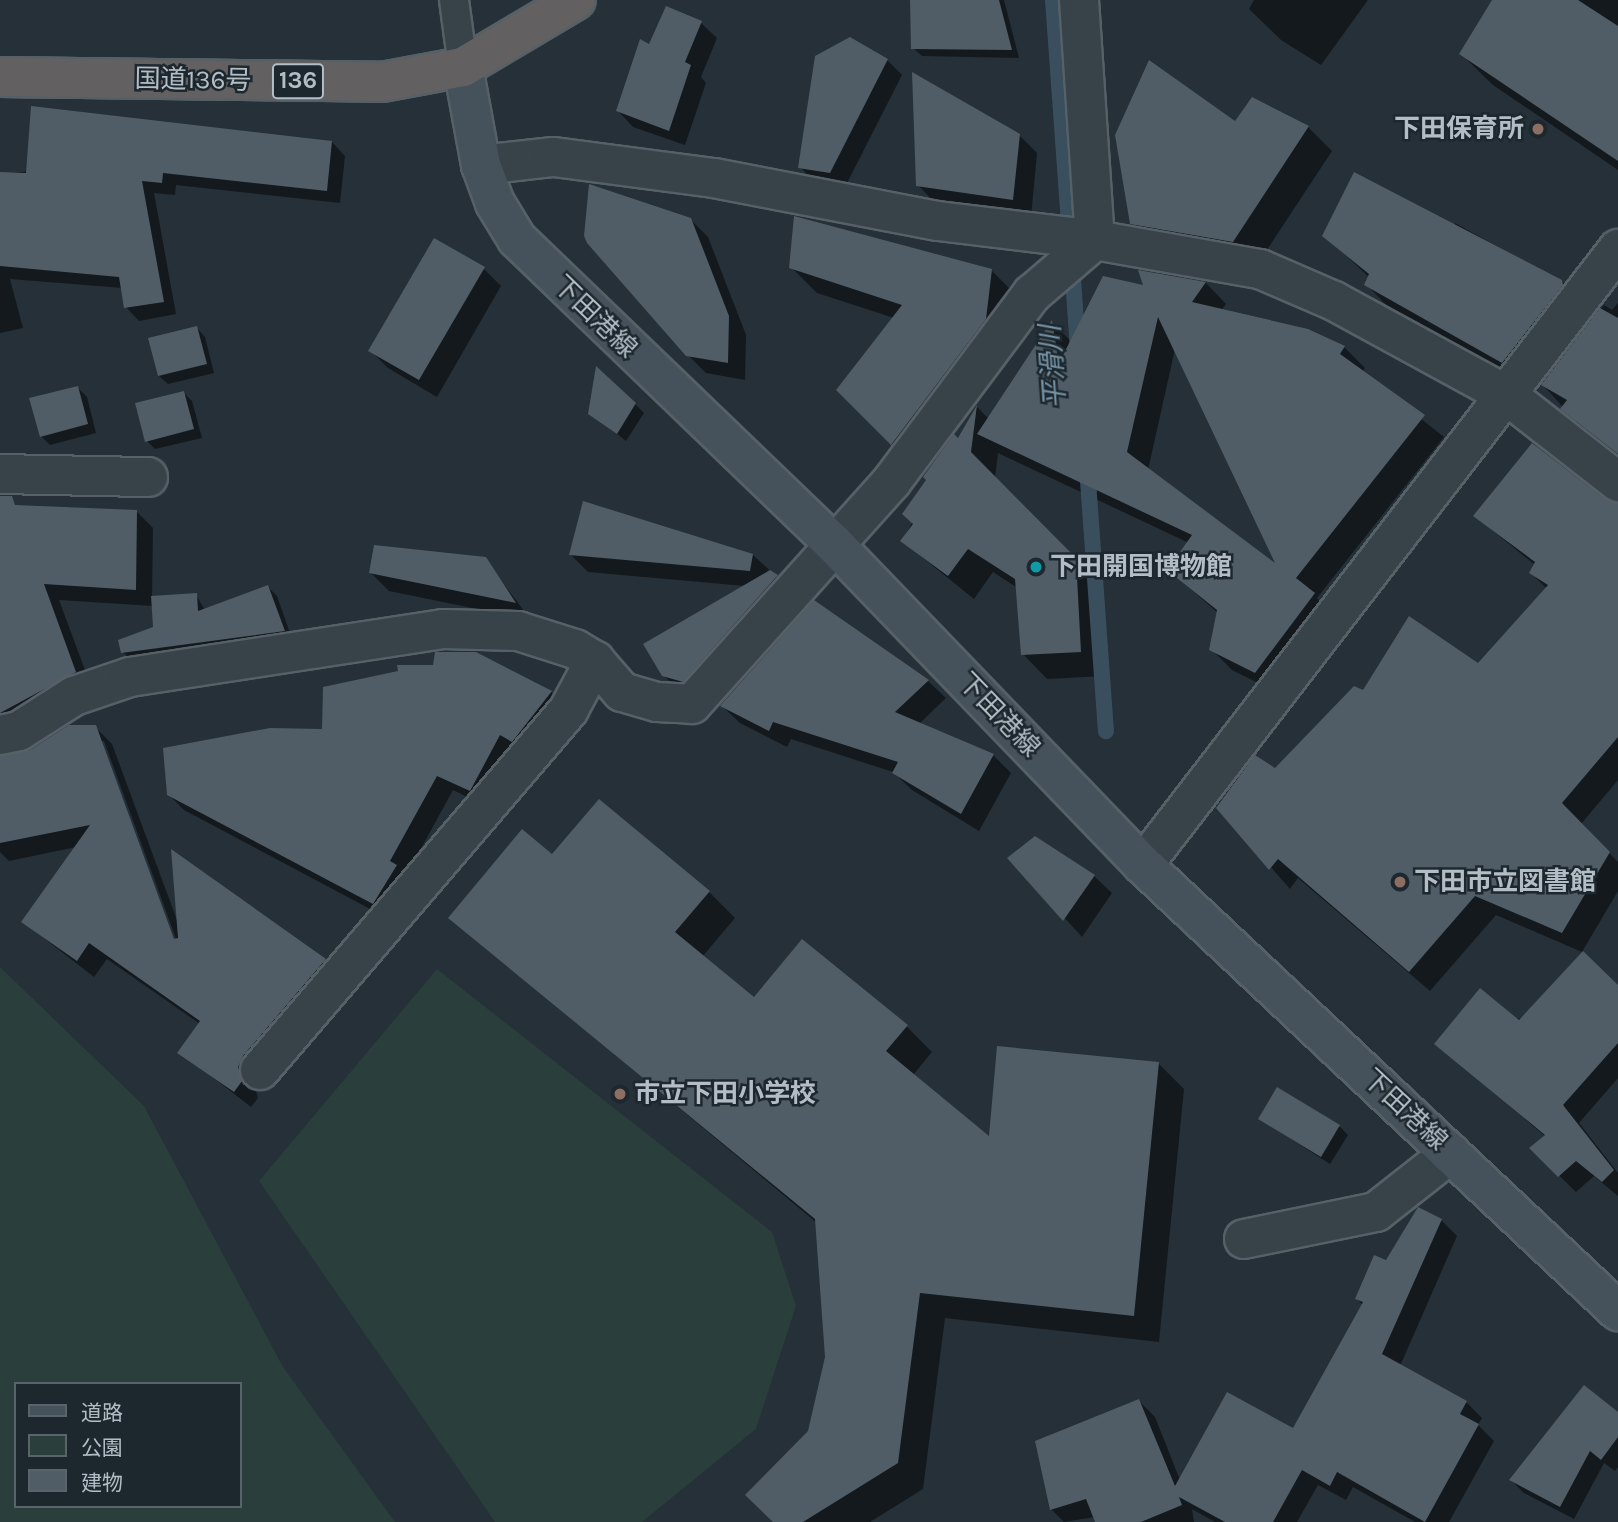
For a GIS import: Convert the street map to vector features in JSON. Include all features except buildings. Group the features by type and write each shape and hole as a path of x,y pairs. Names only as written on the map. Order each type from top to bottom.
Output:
{"highway":[{"name":"国道136号","path":"0,77 382,82 463,67 576,0"}],"main road":[{"name":"下田港線","path":"463,67 481,165 495,203 525,248 835,545 1143,865 1618,1311"}],"street":[{"path":"1079,0 1095,240"},
{"path":"481,165 554,157 715,178 938,221 1095,240 1260,269 1334,301 1508,396 1618,482"},
{"path":"0,735 19,731 74,696 130,677 443,629 518,631 575,649 594,661 622,692 657,702 692,704 892,481 1032,294 1095,240"},
{"path":"1143,865 1508,396 1618,249"},
{"path":"0,474 148,477"},
{"path":"260,1070 569,709 594,661"},
{"path":"1244,1239 1377,1212 1451,1153"}],"lane":[{"path":"454,0 463,67"}],"green space":[{"path":"0,967 144,1106 283,1367 395,1522 0,1522"},
{"path":"437,969 772,1232 796,1306 756,1429 642,1522 495,1522 259,1181"}],"waterway":[{"name":"平滑川","path":"1053,0 1070,238"},
{"name":"平滑川","path":"1072,264 1078,350"},
{"name":"平滑川","path":"1087,467 1106,731"}],"place":[{"name":"下田保育所","path":"1538,129"},
{"name":"下田開国博物館","path":"1036,567"},
{"name":"下田市立図書館","path":"1400,882"},
{"name":"市立下田小学校","path":"620,1094"}]}
